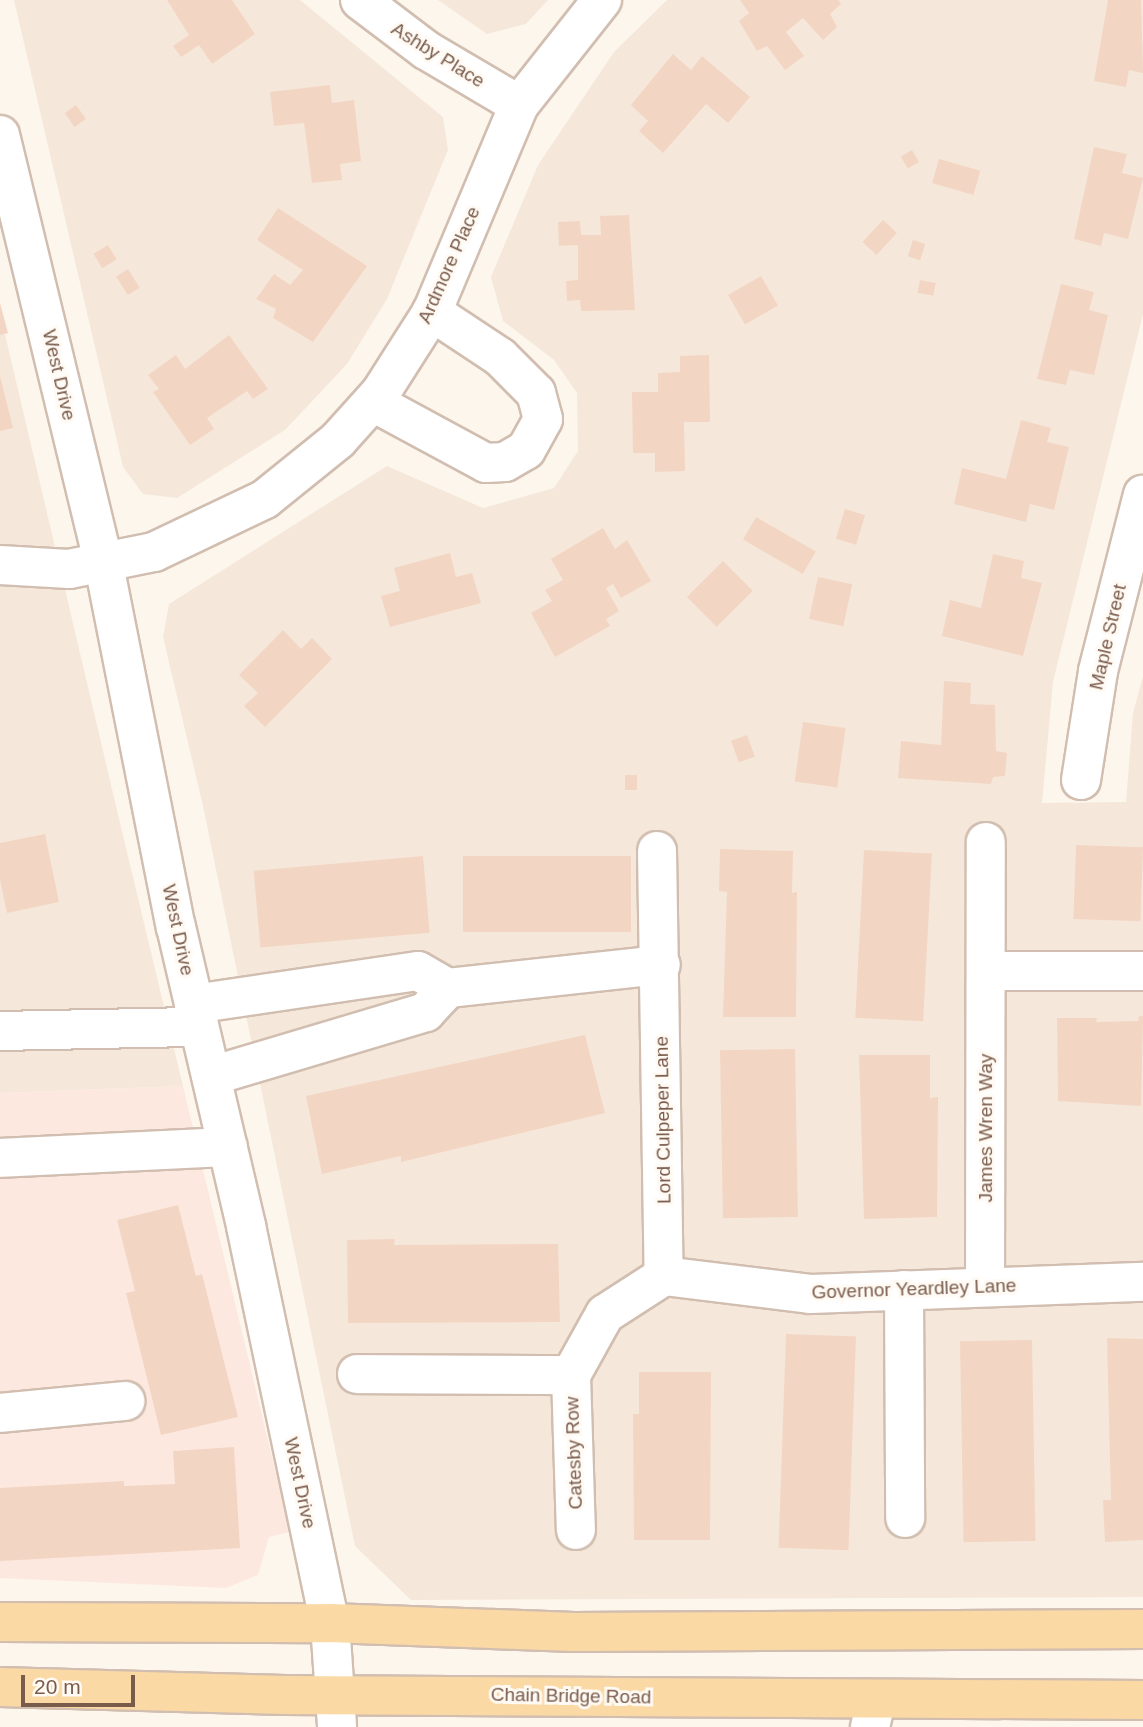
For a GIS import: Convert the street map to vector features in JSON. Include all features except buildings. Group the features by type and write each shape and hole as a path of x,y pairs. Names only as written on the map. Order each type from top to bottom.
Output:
{"main road":[{"path":"0,1622 330,1623 574,1632 1143,1629"},
{"name":"Chain Bridge Road","path":"0,1688 335,1710 873,1714 1143,1700"}],"street":[{"name":"Ashby Place","path":"360,0 426,50 519,105"},
{"name":"Ardmore Place","path":"0,565 104,565 154,552 256,504 338,440 373,402 432,313 519,105 602,0"},
{"name":"West Drive","path":"2,154 104,565 197,1015 330,1623 335,1710"},
{"path":"373,402 486,463 505,462 526,450 543,419 536,393 500,358 432,313"},
{"name":"Maple Street","path":"1081,780 1098,671 1143,495"},
{"name":"James Wren Way","path":"985,842 985,1285"},
{"name":"Lord Culpeper Lane","path":"657,851 661,965 664,1276"},
{"path":"0,1031 197,1015 418,971 448,988 661,965"},
{"path":"987,971 1143,971"},
{"path":"211,1076 426,1012 448,988"},
{"path":"0,1158 228,1147"},
{"path":"356,1374 572,1375 605,1314 664,1276"},
{"name":"Governor Yeardley Lane","path":"664,1276 810,1294 985,1285 1143,1282"},
{"path":"904,1290 905,1518"},
{"name":"Catesby Row","path":"572,1375 576,1530"},
{"path":"0,1413 125,1401"}],"shaded area":[{"path":"14,0 300,0 443,117 448,150 387,299 347,364 285,430 177,498 143,494 123,467"},
{"path":"438,0 548,0 526,24 487,34"},
{"path":"667,0 1143,0 1143,314 1053,682 1042,803 1126,802 1133,713 1143,676 1143,1597 411,1600 355,1546 203,806 163,637 169,604 387,466 483,508 554,488 578,451 577,393 554,360 503,321 491,277 538,165 614,52"},
{"path":"0,313 116,806 183,1086 0,1093"},
{"path":"183,1086 290,1532 269,1537 258,1575 226,1588 0,1578 0,1093"}]}
